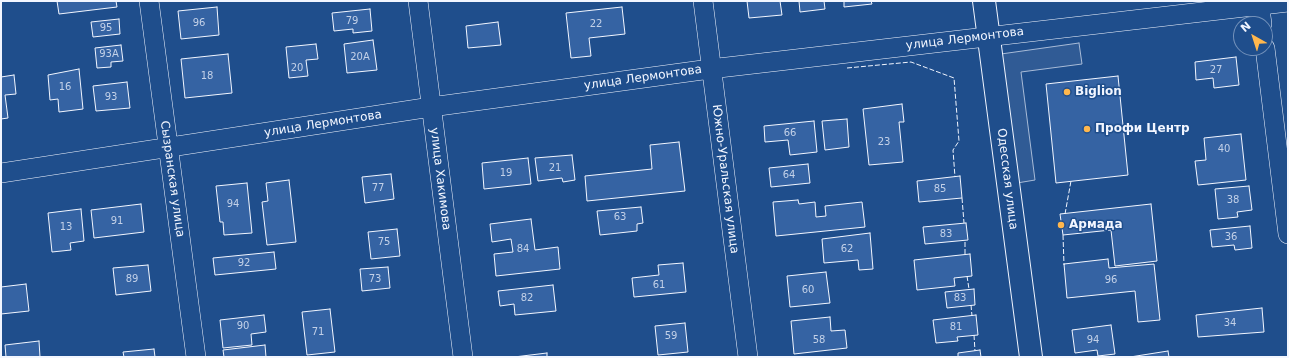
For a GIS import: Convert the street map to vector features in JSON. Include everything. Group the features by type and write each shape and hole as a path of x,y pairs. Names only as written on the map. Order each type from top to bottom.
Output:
{"street":[{"name":"Сызранская улица","path":"149,1 167,148 196,357"},
{"name":"улица Хакимова","path":"418,1 463,357"},
{"name":"Южно-Уральская улица","path":"703,1 710,69 748,357"},
{"name":"Одесская улица","path":"984,1 1031,357"},
{"name":"улица Лермонтова","path":"1,173 431,107 710,69 989,36 1260,10 1288,2"},
{"path":"1266,56 1288,234"}],"shaded area":[{"path":"1079,43 1082,64 1021,72 1035,180 1017,183 1001,54"}],"building":[{"path":"57,1 116,1 117,7 59,14"},
{"path":"747,1 780,1 782,15 749,18"},
{"path":"799,1 824,1 825,9 800,12"},
{"path":"844,1 871,1 872,4 844,7"},
{"path":"217,7 219,35 181,39 178,11"},
{"path":"622,7 625,34 589,38 591,56 571,58 566,13"},
{"path":"370,9 372,31 353,33 353,29 334,31 332,13"},
{"path":"119,19 120,34 93,37 91,22"},
{"path":"498,22 501,45 468,48 466,26"},
{"path":"373,40 377,70 347,73 344,44"},
{"path":"316,44 318,59 306,60 308,76 289,78 286,47"},
{"path":"121,45 123,61 111,62 111,67 97,68 95,48"},
{"path":"228,54 232,93 185,98 181,59"},
{"path":"1236,57 1239,85 1214,88 1213,78 1196,80 1195,62"},
{"path":"79,69 83,109 59,112 58,99 50,100 48,75"},
{"path":"14,75 16,94 5,95 8,118 1,119 1,77"},
{"name":"Профи Центр","path":"1118,76 1128,175 1056,183 1046,84"},
{"path":"127,82 130,108 96,111 93,86"},
{"path":"902,104 904,122 899,122 903,162 869,165 863,109"},
{"path":"847,119 849,147 825,150 822,121"},
{"path":"814,121 817,152 790,155 788,140 765,142 764,126"},
{"path":"1241,134 1246,180 1198,185 1195,161 1206,160 1204,138"},
{"path":"679,142 685,191 587,201 585,176 652,169 650,145"},
{"path":"572,155 575,180 563,182 562,178 538,181 535,158"},
{"path":"528,158 531,184 484,189 482,163"},
{"path":"808,164 810,183 771,187 769,168"},
{"path":"391,174 394,199 365,203 362,177"},
{"path":"960,176 962,198 919,202 917,181"},
{"path":"289,180 296,242 267,245 262,202 268,201 266,183"},
{"path":"247,183 252,233 224,235 223,222 220,222 216,186"},
{"path":"1249,186 1252,210 1237,212 1238,217 1218,219 1215,189"},
{"path":"798,200 799,204 815,202 816,217 826,216 825,206 862,202 865,227 776,236 773,202"},
{"path":"141,204 144,232 94,238 91,210"},
{"path":"1151,204 1157,261 1115,266 1111,230 1063,235 1060,214"},
{"path":"641,207 643,223 637,224 637,231 600,235 597,211"},
{"path":"81,209 84,241 70,243 71,250 52,252 48,213"},
{"path":"531,219 535,250 558,247 560,269 496,276 494,254 513,252 511,239 492,242 490,224"},
{"path":"966,223 968,240 925,244 923,227"},
{"path":"1250,226 1252,248 1235,250 1234,245 1212,247 1210,230"},
{"path":"397,229 400,256 371,259 368,232"},
{"path":"870,233 873,269 859,270 858,260 824,263 822,239"},
{"path":"274,252 276,269 215,275 213,258"},
{"path":"970,254 972,276 954,278 955,286 917,290 914,260"},
{"path":"1108,259 1109,268 1154,264 1160,320 1138,322 1135,291 1067,298 1064,264"},
{"path":"683,263 686,292 634,297 632,278 659,275 658,265"},
{"path":"148,265 151,291 116,295 113,268"},
{"path":"388,267 390,288 362,291 360,269"},
{"path":"826,272 830,303 790,307 787,276"},
{"path":"26,284 29,311 1,314 1,287"},
{"path":"553,285 556,311 515,315 514,304 500,306 498,291"},
{"path":"974,289 975,305 947,308 945,292"},
{"path":"1262,308 1264,332 1198,337 1196,315"},
{"path":"330,309 335,352 307,355 302,312"},
{"path":"264,315 266,332 251,334 252,345 223,348 220,320"},
{"path":"976,315 978,335 957,337 958,341 936,343 933,320"},
{"path":"830,317 831,331 845,330 847,348 794,354 791,321"},
{"path":"685,323 688,352 658,355 655,326"},
{"path":"1111,325 1115,354 1098,356 1097,350 1075,353 1072,330"},
{"path":"39,341 40,357 6,357 5,345"},
{"path":"265,345 266,357 224,357 223,350"},
{"path":"154,349 155,357 124,357 123,352"},
{"path":"980,350 981,357 958,357 958,353"},
{"path":"1168,351 1169,357 1130,357"},
{"path":"547,353 547,357 514,357"}],"fence":[{"path":"847,68 911,62 954,78 959,141 953,150 955,177"},
{"path":"1065,214 1071,181"},
{"path":"962,198 964,223"},
{"path":"1063,235 1064,265"},
{"path":"965,240 965,254"},
{"path":"967,276 969,289"},
{"path":"971,305 972,316"},
{"path":"974,335 975,351"}],"place":[{"name":"Biglion","path":"1067,92"},
{"name":"Профи Центр","path":"1087,129"},
{"name":"Армада","path":"1061,225"}]}
